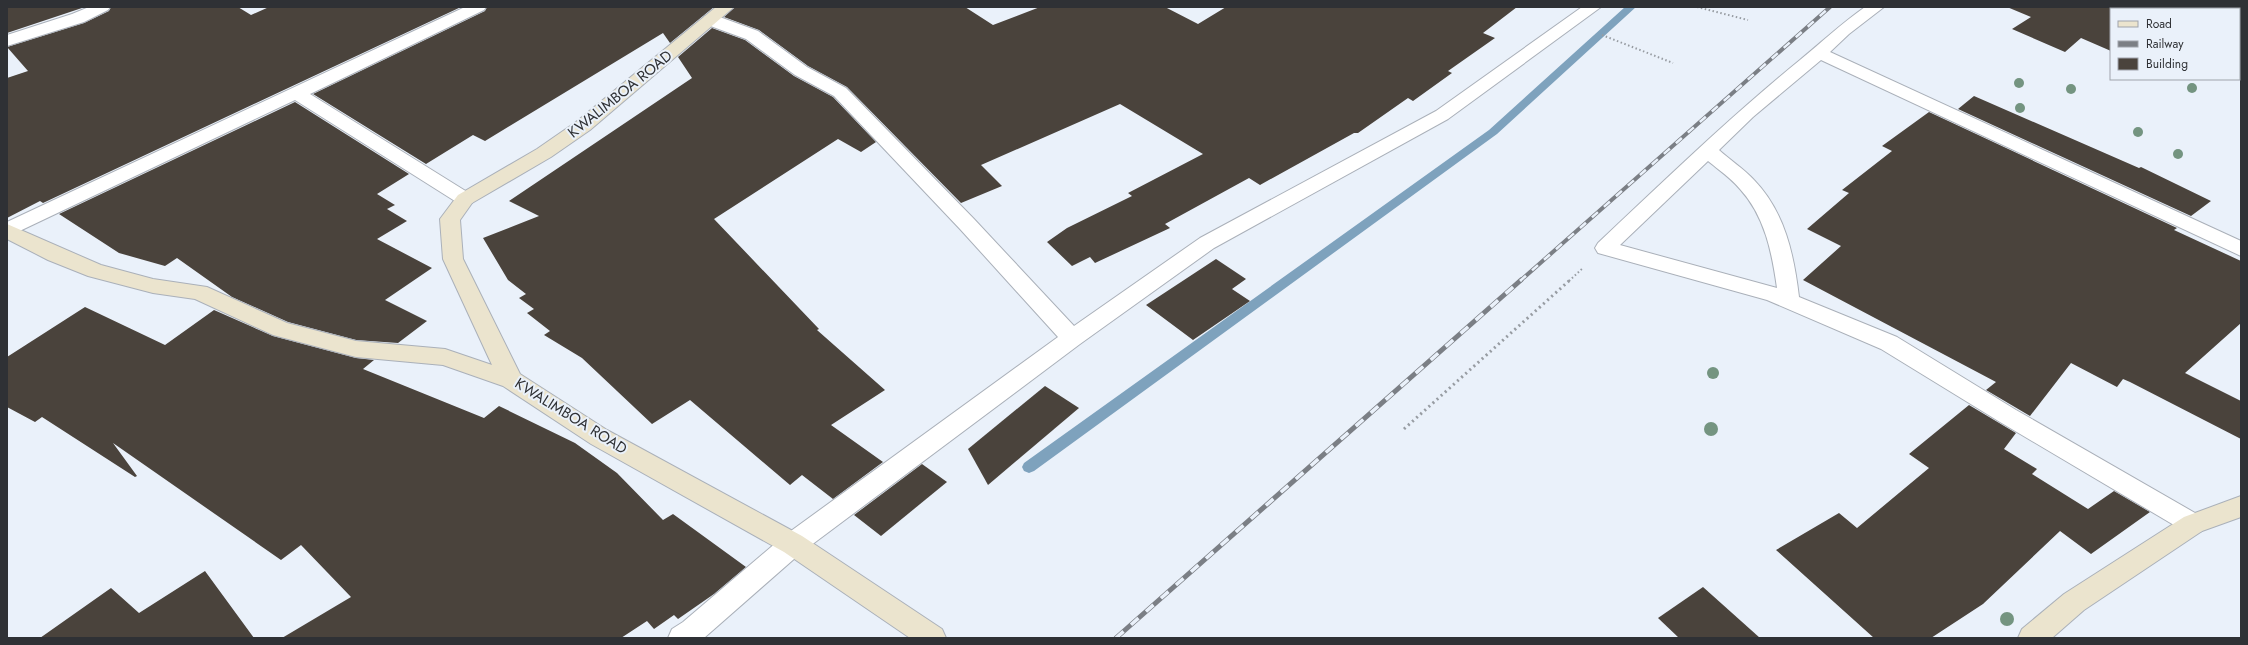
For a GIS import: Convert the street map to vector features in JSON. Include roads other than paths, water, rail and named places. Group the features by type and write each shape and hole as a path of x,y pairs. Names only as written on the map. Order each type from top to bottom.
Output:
{"street":[{"path":"7,41 78,18 102,7"},
{"path":"7,230 478,7"},
{"name":"KWALIMBOA ROAD","path":"726,7 583,126 544,154 466,199 450,219 453,259 511,380 599,437 793,544 932,638"},
{"path":"682,638 694,631 793,544 1072,338 1207,243 1442,115 1593,7"},
{"path":"1876,7 1843,30 1820,53 1747,113 1605,248 1774,295 1889,343 2008,416 2193,524"},
{"path":"711,20 752,35 801,71 840,92 967,224 1072,338"},
{"path":"1820,53 2241,249"},
{"path":"296,93 466,199"},
{"path":"1708,151 1752,190 1777,231 1784,261 1789,301"},
{"path":"7,230 55,255 95,271 153,286 199,292 239,312 281,329 356,349 445,357 511,380"},
{"path":"2032,638 2074,602 2193,524 2241,506"}],"waterway":[{"path":"1029,467 1493,132 1631,7"}],"railway":[{"path":"1520,281 1830,7"},
{"path":"1116,638 1521,280"}]}
